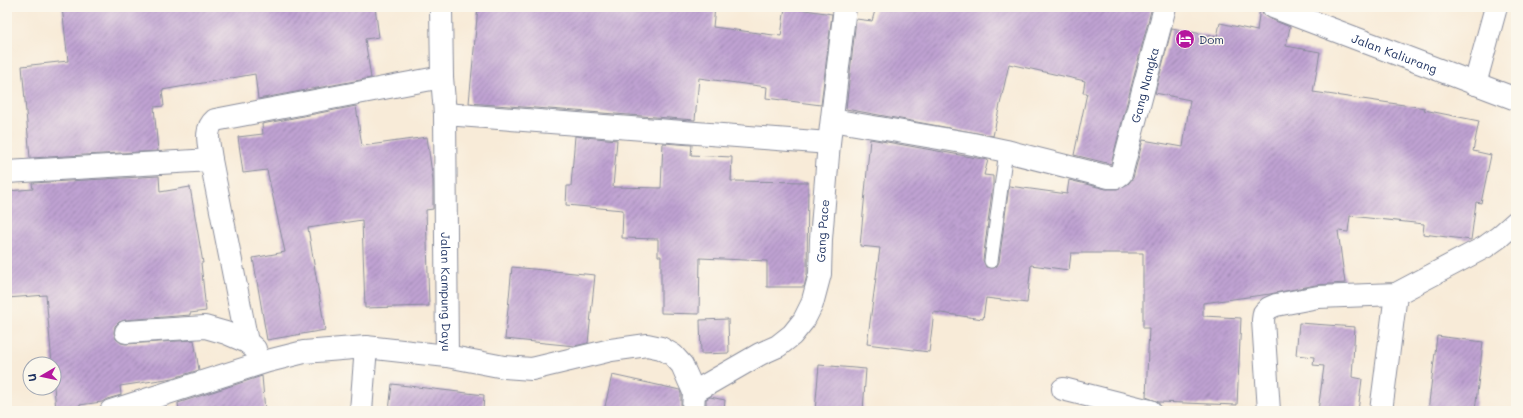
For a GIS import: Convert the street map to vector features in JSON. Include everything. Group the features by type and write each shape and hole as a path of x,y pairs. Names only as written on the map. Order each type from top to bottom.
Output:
{"street":[{"name":"Jalan Kampung Dayu","path":"442,7 442,77 445,114 447,356 504,367 532,369 611,350 648,345 662,348 673,355 682,365 693,402"},
{"name":"Gang Pace","path":"693,402 760,354 778,346 792,335 804,320 812,304 820,274 821,239 829,143 845,7"},
{"name":"Gang Nangka","path":"1006,151 1109,177 1116,178 1121,174 1165,7"},
{"name":"Jalan Kaliurang","path":"1273,7 1516,99"},
{"path":"1475,84 1496,7"},
{"path":"248,342 211,160 208,132 209,127 215,120 442,77"},
{"path":"445,114 829,143"},
{"path":"832,120 933,136 1006,151"},
{"path":"7,172 211,160"},
{"path":"1269,411 1263,320 1264,313 1269,308 1276,305 1318,297 1396,294 1485,247 1516,222"},
{"path":"1381,411 1396,294"},
{"path":"126,332 205,327 226,333 248,342 268,361"},
{"path":"361,411 366,347"},
{"path":"111,411 268,361 304,352 366,347 447,356"},
{"path":"1063,389 1150,411"}],"lane":[{"path":"991,261 1006,151"}],"building":[{"path":"62,7 375,7 379,37 365,39 371,78 258,99 255,74 162,90 164,106 154,107 158,151 30,158 22,66 68,61"},
{"path":"478,7 715,7 713,27 781,36 785,7 832,14 821,105 766,98 767,87 699,78 695,120 469,103"},
{"path":"876,7 1152,7 1111,164 1074,155 1087,93 1083,93 1085,81 1009,64 993,136 846,109 856,19 872,21"},
{"path":"1260,7 1263,15 1290,27 1286,46 1320,52 1313,92 1425,108 1424,110 1479,121 1473,151 1491,155 1481,203 1476,202 1471,240 1423,234 1424,224 1350,216 1348,232 1338,231 1345,283 1316,285 1270,294 1203,303 1203,316 1241,318 1237,405 1159,402 1146,397 1149,328 1143,328 1143,253 1071,253 1069,270 1031,265 1027,303 986,298 983,319 934,312 929,352 867,344 880,248 860,246 870,139 988,160 984,175 993,176 993,184 983,260 986,267 994,268 999,262 1009,186 1067,194 1069,180 1106,189 1117,189 1128,184 1133,178 1143,140 1183,147 1190,100 1155,93 1172,28 1217,37 1220,23 1257,31"},
{"path":"356,106 362,146 427,137 433,181 433,209 426,210 429,306 365,308 362,220 308,228 325,330 267,340 253,258 285,252 267,170 243,173 238,137 263,134 262,124"},
{"path":"575,136 617,140 613,187 661,188 663,143 692,145 691,155 732,157 731,181 808,182 807,275 804,287 767,287 767,261 700,258 699,314 661,313 661,256 658,256 658,239 622,238 623,210 566,205 567,186 571,186"},
{"path":"159,176 160,192 190,187 203,263 201,263 206,311 190,313 190,315 125,320 119,322 115,326 114,333 116,339 121,343 126,344 194,340 199,370 173,378 120,386 121,395 102,402 79,405 80,411 56,411 55,396 62,396 62,356 51,356 46,295 7,298 7,191 33,189 32,183"},
{"path":"512,267 595,275 588,343 575,346 505,339"},
{"path":"728,319 729,353 701,354 700,320"},
{"path":"1299,323 1355,327 1352,377 1362,379 1358,411 1318,411 1324,366 1313,365 1314,357 1296,355"},
{"path":"1437,336 1483,342 1475,411 1428,411"},
{"path":"819,365 866,369 863,411 815,411"},
{"path":"612,375 680,390 681,411 604,411"},
{"path":"262,376 265,411 179,411 178,403"},
{"path":"392,384 484,395 483,411 389,411"},
{"path":"710,397 725,400 724,411 706,411 706,399"}],"place":[{"name":"Dom","path":"1185,39"}]}
